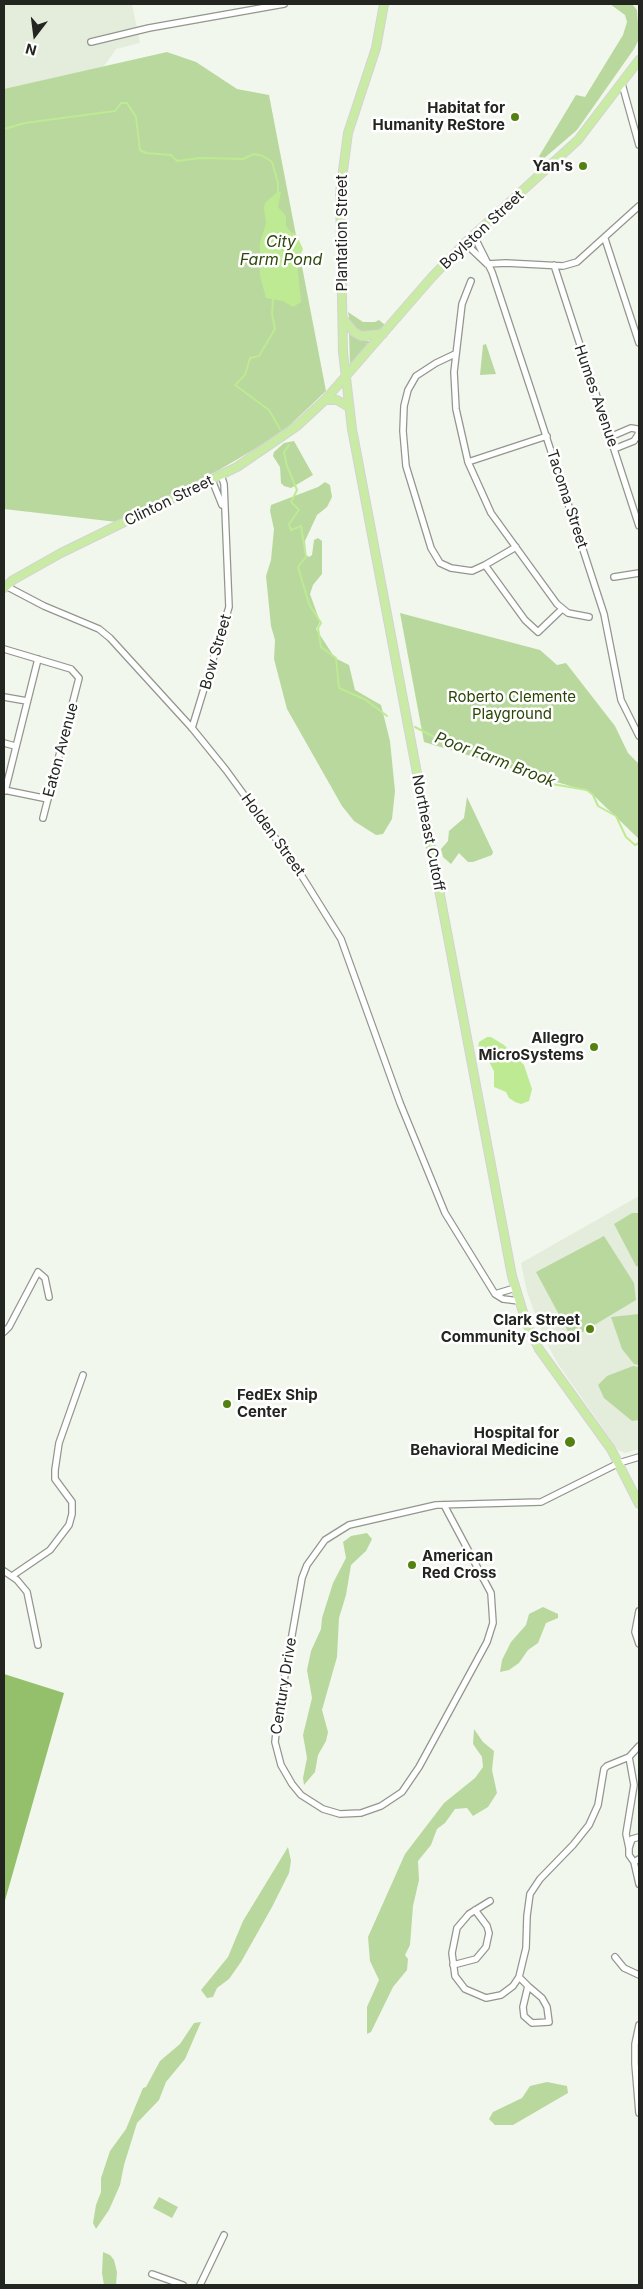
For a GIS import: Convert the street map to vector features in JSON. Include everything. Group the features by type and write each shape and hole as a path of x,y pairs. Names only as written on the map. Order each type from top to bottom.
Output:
{"main road":[{"name":"Plantation Street","path":"345,378 340,217 343,159 352,119 376,48 384,4"},
{"name":"Boylston Street","path":"325,400 432,277 465,243 573,145 639,60"},
{"path":"344,320 354,332 361,336 383,334"},
{"name":"Northeast Cutoff","path":"345,378 348,407 515,1288 528,1327 548,1363 585,1411 619,1463 639,1504"},
{"path":"325,400 337,400 348,407"},
{"name":"Clinton Street","path":"4,586 61,554 212,480 283,437 325,400"}],"street":[{"path":"91,42 149,28 284,4"},
{"path":"622,84 638,134 639,146"},
{"path":"487,264 567,265 577,262 605,239 639,206"},
{"name":"Tacoma Street","path":"474,236 484,252 487,264"},
{"path":"605,239 639,343"},
{"name":"Tacoma Street","path":"465,243 487,264 492,272 604,614 621,700 639,736"},
{"name":"Humes Avenue","path":"554,265 639,526"},
{"path":"471,281 462,304 455,354 454,393 468,462 491,513 562,609 575,615 589,616"},
{"path":"455,354 423,370 408,390 403,417 406,466 417,507 431,548 444,565 460,571 472,571 516,547"},
{"path":"610,437 631,428 637,429 639,433 634,441 614,449"},
{"path":"468,462 547,436"},
{"name":"Bow Street","path":"192,728 229,607 224,484 220,475"},
{"name":"Bow Street","path":"212,480 224,514"},
{"path":"485,565 525,620 538,632 562,609"},
{"path":"614,577 639,573"},
{"name":"Holden Street","path":"4,586 44,606 99,629 126,654 192,728 226,770 295,865 340,939 428,1174 445,1213 495,1294"},
{"path":"4,650 38,659 5,790 48,799"},
{"name":"Eaton Avenue","path":"38,659 75,670 80,681 42,818"},
{"path":"4,696 27,701"},
{"path":"4,743 15,746"},
{"path":"4,1332 9,1327 38,1272 45,1278 49,1297"},
{"path":"495,1294 515,1288"},
{"path":"495,1294 502,1299 519,1301"},
{"path":"12,1576 50,1550 69,1525 72,1514 72,1502 55,1479 55,1470 59,1443 83,1376"},
{"name":"Century Drive","path":"444,1505 491,1593 493,1623 487,1642 419,1767 402,1792 381,1806 361,1813 340,1814 323,1809 302,1795 292,1784 281,1765 275,1742 290,1642 307,1565 325,1540 349,1525 368,1519 444,1505 541,1502 619,1463 639,1457"},
{"path":"4,1571 20,1583 28,1596 38,1645"},
{"path":"639,1611 635,1632 639,1644"},
{"path":"490,1901 462,1921 457,1928 454,1939 455,1976 465,1990 486,1998 501,1995 513,1986 519,1977 526,1948 526,1916 530,1894 589,1825 598,1805 604,1769 629,1757 639,1746"},
{"path":"629,1757 634,1785 626,1834 629,1856 637,1861 639,1884"},
{"path":"629,1848 634,1837 639,1837"},
{"path":"454,1965 476,1959 486,1947 487,1926 475,1910"},
{"path":"615,1957 624,1968 639,1975"},
{"path":"519,1977 528,1986 544,2002 549,2022 530,2023 524,2016 523,2007 528,1986"},
{"path":"639,2025 635,2044 635,2064 639,2113"},
{"path":"200,2285 224,2235"},
{"path":"152,2274 183,2285"}],"shaded area":[{"path":"4,4 132,4 140,43 116,49 95,79 4,101"},
{"name":"Clark Street Community School","path":"639,1196 639,1449 625,1453 618,1450 558,1364 545,1340 527,1292 521,1263"},
{"path":"4,1674 64,1693 4,1904"}],"green space":[{"path":"610,4 632,4 637,10 639,39 577,130 542,160 539,156 576,95 585,97 623,35 627,22 625,15"},
{"path":"167,52 196,62 237,89 269,95 326,391 288,427 265,443 219,470 117,522 4,509 4,89"},
{"path":"348,312 363,322 379,320 385,325 375,333 359,332 350,324"},
{"path":"349,333 360,340 370,341 350,364"},
{"path":"486,344 496,374 480,375 483,345"},
{"path":"294,441 313,475 291,488 281,483 280,467 273,456 274,452 284,443"},
{"path":"325,482 330,485 332,497 327,507 317,515 305,541 306,555 309,557 312,555 314,540 318,538 322,541 322,574 313,585 310,594 320,622 316,629 335,658 349,665 355,690 381,705 390,741 395,791 392,819 383,834 376,835 354,821 342,806 287,709 274,659 275,640 271,626 266,576 271,560 274,529 270,511 271,505 318,487"},
{"name":"Roberto Clemente Playground","path":"400,613 540,650 557,665 566,663 615,726 628,753 639,764 639,839 590,792 424,742"},
{"path":"467,797 493,852 492,855 473,862 468,862 459,853 451,864 443,857 441,849 448,841 449,831 464,818"},
{"path":"632,1213 639,1213 639,1267 636,1266 614,1224"},
{"path":"604,1236 634,1283 636,1300 576,1336 570,1335 536,1272"},
{"path":"639,1314 639,1365 634,1364 622,1349 611,1317"},
{"path":"633,1366 639,1367 639,1420 632,1421 604,1398 598,1385 607,1376"},
{"path":"367,1533 372,1539 366,1551 351,1565 346,1595 339,1618 337,1657 322,1710 328,1732 326,1741 318,1755 315,1772 304,1785 303,1778 307,1758 303,1735 312,1698 307,1670 311,1651 321,1629 322,1618 333,1583 346,1558 343,1542 351,1536"},
{"path":"543,1607 558,1614 558,1618 546,1623 538,1643 528,1650 519,1663 509,1670 500,1672 502,1660 511,1642 526,1625 529,1614"},
{"path":"474,1729 483,1742 494,1751 492,1770 497,1793 488,1807 473,1816 467,1808 455,1809 445,1823 437,1829 431,1845 418,1861 419,1880 413,1906 410,1945 405,1955 408,1959 407,1970 393,1987 371,2032 367,2034 367,2007 379,1980 370,1961 368,1937 405,1854 444,1803 475,1778 483,1767 482,1757 473,1744"},
{"path":"288,1847 291,1861 289,1873 272,1907 241,1962 229,1979 217,1988 213,1997 207,1998 201,1990 228,1957 243,1921"},
{"path":"201,2022 185,2059 166,2082 159,2100 137,2123 120,2185 109,2210 96,2229 93,2223 96,2205 101,2192 101,2178 110,2151 126,2129 143,2088 146,2087 160,2061 180,2044 194,2023"},
{"path":"547,2082 567,2086 568,2093 513,2125 495,2125 489,2119 493,2112 522,2098 530,2086"},
{"path":"159,2197 178,2207 172,2218 153,2208"},
{"path":"103,2252 110,2255 114,2260 117,2272 116,2285 104,2285 102,2273"}],"water":[{"name":"City Farm Pond","path":"278,191 281,192 278,207 286,216 286,226 291,232 296,234 303,249 297,263 301,302 293,307 283,301 266,298 260,276 260,243 266,223 265,203"},
{"path":"487,1037 491,1037 504,1045 524,1065 532,1089 529,1101 521,1104 515,1102 509,1098 506,1092 494,1087 494,1071 478,1048 479,1042"}],"waterway":[{"name":"Poor Farm Brook","path":"4,129 25,123 115,111 121,103 127,103 136,117 140,150 146,153 171,155 177,161 200,158 243,159 254,154 263,156 272,162 278,183 278,193"},
{"name":"Poor Farm Brook","path":"273,299 272,314 275,329 259,356 250,358 245,375 235,385 269,410 280,429"},
{"name":"Poor Farm Brook","path":"289,445 284,452 287,466 297,490 291,502 299,510 289,524 291,530 301,526 306,557 298,567 309,604 321,623 318,628 321,647 336,658 339,688 366,700 387,716"},
{"name":"Poor Farm Brook","path":"415,727 455,748 476,749 501,763 513,764 546,783 587,790 593,795 598,806 616,816 626,837 635,845 639,843"}],"place":[{"name":"Habitat for Humanity ReStore","path":"515,117"},
{"name":"Yan's","path":"583,166"},
{"name":"Allegro MicroSystems","path":"594,1047"},
{"name":"Clark Street Community School","path":"590,1329"},
{"name":"FedEx Ship Center","path":"227,1404"},
{"name":"Hospital for Behavioral Medicine","path":"570,1442"},
{"name":"American Red Cross","path":"412,1565"}]}
